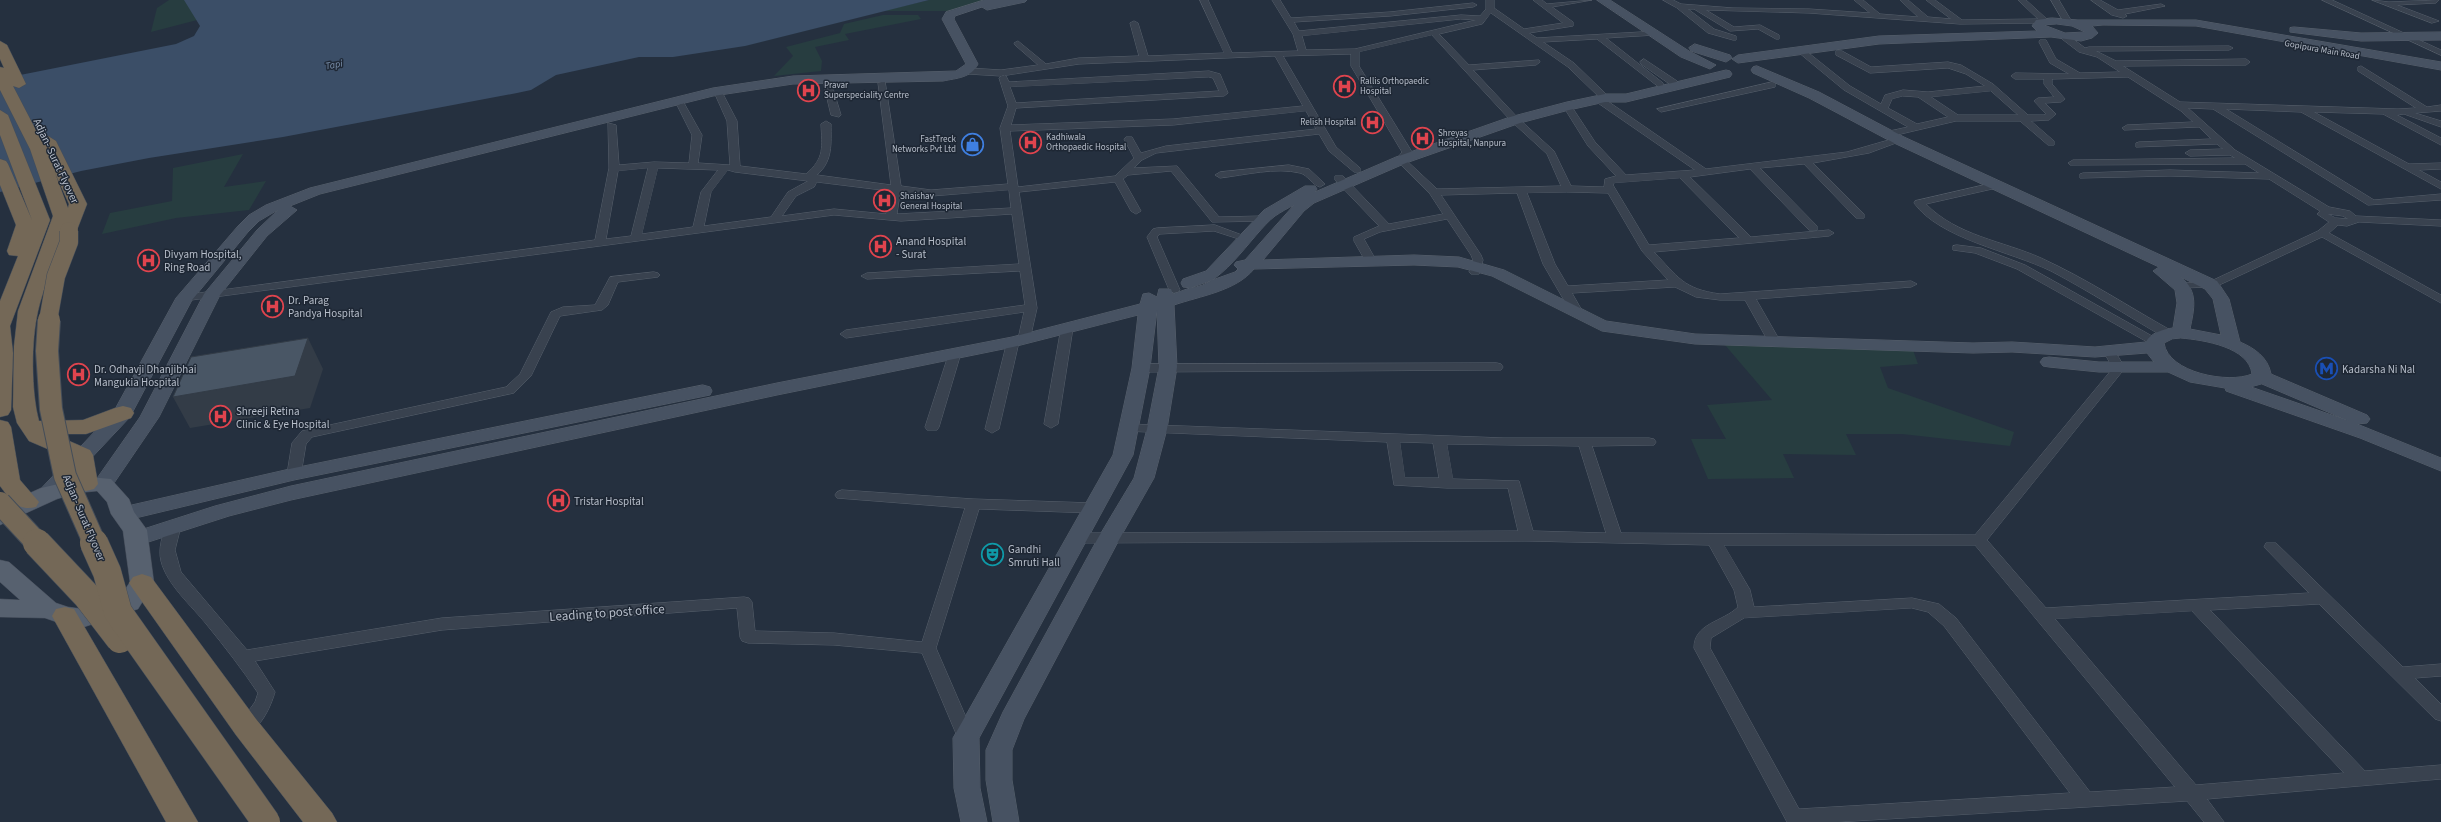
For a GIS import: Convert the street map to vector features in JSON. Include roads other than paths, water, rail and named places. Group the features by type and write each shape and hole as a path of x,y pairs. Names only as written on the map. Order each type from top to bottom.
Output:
{"highway":[{"name":"Adjan- Surat Flyover","path":"0,45 78,204 69,231 69,242 56,276 49,310 47,352 51,410 65,476 107,572 118,612 266,822"},
{"path":"0,71 10,97 38,149 60,213 61,221 28,311 24,346 24,407 28,423 37,436 82,455 94,484"},
{"path":"0,115 40,214 41,220 0,326 3,353 0,410"},
{"path":"0,164 25,225 0,289"},
{"path":"28,423 39,429 70,429 86,426 123,413"},
{"path":"0,427 9,482 36,499"},
{"path":"0,503 104,617 250,822"},
{"path":"142,583 246,728 321,822"},
{"path":"56,613 182,822"}],"main road":[{"path":"0,517 36,499 94,484 118,499 123,514 134,530 142,583 129,603 84,618 56,613 0,608"},
{"path":"0,568 56,613"}],"street":[{"path":"974,72 972,64 948,20 950,14 972,6 999,0"},
{"path":"94,484 148,417 212,294 273,221 299,206 334,194 611,125 719,94 795,84 827,82 939,82 964,79 983,68 961,16 970,10 1021,0"},
{"path":"1204,0 1229,54"},
{"path":"1276,0 1298,34 1303,53"},
{"path":"1486,14 1490,0"},
{"path":"1524,31 1570,24 1537,0"},
{"path":"1546,6 1588,0"},
{"path":"1603,0 1685,54 1726,74"},
{"path":"1625,0 1681,41 1732,59 1750,63 1750,72"},
{"path":"1668,0 1680,6 1711,31 1733,38"},
{"path":"1858,0 1878,16"},
{"path":"1904,0 1926,20"},
{"path":"1930,0 1960,22"},
{"path":"2022,0 2045,21"},
{"path":"123,514 294,474 1021,335 1067,328 1116,316 1161,298 1217,270 1262,219 1278,207 1320,184 1342,181 1411,155 1516,120 1566,106 1606,98 1633,96 1726,74 1750,72 1806,55 1887,40 2086,37 2092,33 2072,23 2055,0"},
{"path":"2095,0 2115,13 2135,22"},
{"path":"2326,0 2439,52"},
{"path":"2376,0 2435,21"},
{"path":"2385,4 2436,1"},
{"path":"1290,20 1397,13 1470,2 1486,14 1524,31 1537,40 1571,65 1606,98 1702,171"},
{"path":"1680,6 1809,11 1960,22 2045,21"},
{"path":"2115,13 2161,6"},
{"path":"1694,7 1733,29 1760,27 1776,37"},
{"path":"1298,34 1486,14"},
{"path":"36,499 113,426 123,413 184,298 254,218 294,197 640,109 793,80 943,77 974,72 1001,73 1043,65 1132,58 1355,51 1434,33 1486,14"},
{"path":"2045,21 2040,22 2038,26 2055,37 2082,50 2100,56 2178,104 2232,152 2326,210 2346,212 2355,218 2441,223"},
{"name":"Gopipura Main Road","path":"2045,21 2072,23 2135,22 2205,27 2322,32 2361,37 2441,36"},
{"path":"1134,24 1144,58"},
{"name":"Gopipura Main Road","path":"2205,27 2441,72"},
{"name":"Gopipura Main Road","path":"2090,31 2205,27 2441,66"},
{"path":"1434,33 1516,120 1552,153 1567,189"},
{"path":"1537,40 1655,33"},
{"path":"1598,36 1660,85"},
{"path":"1711,67 1712,61 1732,59 1838,53 1920,44 2055,37"},
{"path":"2055,37 2053,61 2080,76"},
{"path":"1018,43 1043,65"},
{"path":"2082,50 2229,48"},
{"path":"1355,51 1355,66 1448,216 1476,255 1476,269"},
{"path":"1838,53 1870,70 1953,66 1964,69 1991,88 2051,143"},
{"path":"1278,54 1332,149 1358,170"},
{"path":"1633,55 1674,83"},
{"path":"1806,55 1847,88 1915,127"},
{"path":"1190,56 1196,75"},
{"path":"1132,58 1137,78"},
{"path":"1468,68 1536,62"},
{"path":"2113,64 2246,62"},
{"path":"1606,98 1618,93 1674,83 1711,67"},
{"path":"2360,70 2426,110"},
{"path":"1750,72 1772,85 1891,140 1997,184 2211,285 2221,299 2232,345"},
{"path":"1750,72 1814,95 1891,140 1980,188 2155,268 2182,286 2187,296 2164,339 2163,360 2172,367 2198,378 2226,385 2367,434 2441,465"},
{"path":"992,429 1021,335 1031,308 1018,211 1013,188 1006,128 1012,106 1007,85 1001,73"},
{"path":"2014,76 2048,77 2130,74"},
{"path":"1007,85 1196,75 1217,76 1223,94 1012,106"},
{"path":"1911,284 1749,296 1705,296 1696,294 1677,283 1646,249 1610,190 1609,181 1623,178 1682,175 1702,171 1806,161 1891,140 1915,127 1956,118 2024,118 2050,116 2051,114 2038,101 2061,99 2048,84 2048,77"},
{"path":"827,82 836,115"},
{"path":"882,83 896,188 891,217"},
{"path":"1661,109 1772,85"},
{"path":"1883,108 1891,95 1903,93 1921,95 1968,92 1991,88"},
{"path":"719,94 732,121 735,169"},
{"path":"1921,95 1956,118"},
{"path":"2178,104 2398,112 2441,108"},
{"path":"681,106 697,135 693,166"},
{"path":"1566,106 1587,139 1623,178"},
{"path":"2215,106 2372,203 2441,197"},
{"path":"1006,128 1173,122 1309,108"},
{"path":"2300,108 2441,186"},
{"path":"2383,111 2441,142"},
{"path":"2398,112 2441,124"},
{"path":"774,220 790,197 810,185 812,178 826,160 826,124"},
{"path":"2127,128 2201,124"},
{"path":"600,242 614,168 611,125"},
{"path":"614,168 654,165 725,167 932,193 1118,179 1140,158 1166,149 1321,131"},
{"path":"1129,139 1140,158"},
{"path":"2138,145 2219,141"},
{"path":"2148,155 2232,152"},
{"path":"136,539 222,511 291,493 769,390 955,353 1161,298 1216,286 1245,270 1299,208 1358,170 1411,155"},
{"path":"1806,161 1860,216"},
{"path":"2073,163 2247,161"},
{"path":"636,238 654,165"},
{"path":"1752,166 1813,228"},
{"path":"2407,167 2441,166"},
{"path":"698,230 706,192 725,167"},
{"path":"1127,172 1174,168 1218,224 1245,238"},
{"path":"1220,175 1289,168 1306,171 1320,184"},
{"path":"2083,176 2170,173 2270,176"},
{"path":"1682,175 1749,240"},
{"path":"1118,179 1136,211"},
{"path":"1342,181 1387,228"},
{"path":"1997,184 1919,203 1934,217 1952,228 2038,261 2164,339"},
{"path":"1434,192 1520,189 1610,190"},
{"path":"1520,189 1544,254 1578,314"},
{"path":"2326,210 2322,214 2337,221 2351,222 2355,218"},
{"path":"184,298 834,212 891,217 1018,211"},
{"path":"1371,262 1359,241 1359,237 1387,228 1448,216"},
{"path":"1006,822 999,780 999,750 1012,719 1109,538 1144,478 1157,429 1168,368 1161,298 1152,237 1157,232 1172,229 1262,219"},
{"path":"2182,286 2211,285 2322,233 2337,221"},
{"path":"1646,249 1829,233"},
{"path":"2322,233 2441,300"},
{"path":"1957,248 1977,250 2021,267 2164,339"},
{"path":"1245,270 1371,262 1434,260 1498,273 1602,326 1695,339 1973,348 2012,347 2080,352 2109,351 2164,339 2206,336 2232,345 2258,361 2262,370 2262,377"},
{"path":"867,276 1026,266"},
{"path":"1217,270 1476,269"},
{"path":"294,474 299,443 307,434 510,390 525,376 555,314 562,311 598,308 602,305 614,278 654,275"},
{"path":"1564,290 1677,283"},
{"path":"1749,296 1774,341"},
{"path":"966,738 1075,538 1123,455 1141,368 1146,333 1161,298"},
{"path":"846,334 1031,308"},
{"path":"1116,316 1136,322 1146,333"},
{"path":"1051,424 1067,328"},
{"path":"1973,348 2025,358 2119,368 2172,367"},
{"path":"2109,351 2119,368"},
{"path":"932,428 955,353"},
{"path":"1141,368 1497,367"},
{"path":"1980,540 2119,368"},
{"path":"2226,385 2254,382 2262,377"},
{"path":"2262,377 2441,454"},
{"path":"1129,428 1393,438 1649,442"},
{"path":"1393,438 1399,482 1514,484 1527,536"},
{"path":"1439,439 1447,484"},
{"path":"1584,442 1615,538"},
{"path":"842,495 973,504 1093,508"},
{"path":"973,504 928,648 966,738 967,788 974,822"},
{"path":"174,526 167,547 166,560 174,574 242,657 267,692 263,704 246,728"},
{"path":"1075,538 1527,536 1714,540 1980,540"},
{"path":"1714,540 1746,601 1746,608 1741,613 1704,635 1702,648 1796,819 2084,798 2191,793 2441,772"},
{"path":"1980,540 2215,822"},
{"path":"2271,547 2441,714"},
{"path":"2042,614 2194,604 2324,598"},
{"name":"Leading to post office","path":"242,657 442,624 744,602 748,637 834,639 928,648"},
{"path":"1741,613 1912,603 1933,608 1950,622 2084,798"},
{"path":"2194,604 2360,778"},
{"path":"2399,673 2441,670"}],"water":[{"name":"Tapi","path":"184,0 929,0 745,46 673,57 639,57 556,75 531,90 517,93 283,137 149,158 81,171 0,192 0,79 176,44 194,36 200,26"}],"place":[{"name":"Rallis Orthopaedic Hospital","path":"1345,86"},
{"name":"Pravar Superspeciality Centre","path":"809,90"},
{"name":"Relish Hospital","path":"1372,122"},
{"name":"Shreyas Hospital, Nanpura","path":"1423,138"},
{"name":"Kadhiwala Orthopaedic Hospital","path":"1030,142"},
{"name":"FastTreck Networks Pvt Ltd","path":"972,144"},
{"name":"Shaishav General Hospital","path":"885,201"},
{"name":"Anand Hospital - Surat","path":"881,247"},
{"name":"Divyam Hospital, Ring Road","path":"148,260"},
{"name":"Dr. Parag Pandya Hospital","path":"272,306"},
{"name":"Kadarsha Ni Nal","path":"2326,369"},
{"name":"Dr. Odhavji Dhanjibhai Mangukia Hospital","path":"79,375"},
{"name":"Shreeji Retina Clinic & Eye Hospital","path":"220,417"},
{"name":"Tristar Hospital","path":"558,501"},
{"name":"Gandhi Smruti Hall","path":"993,555"}]}
